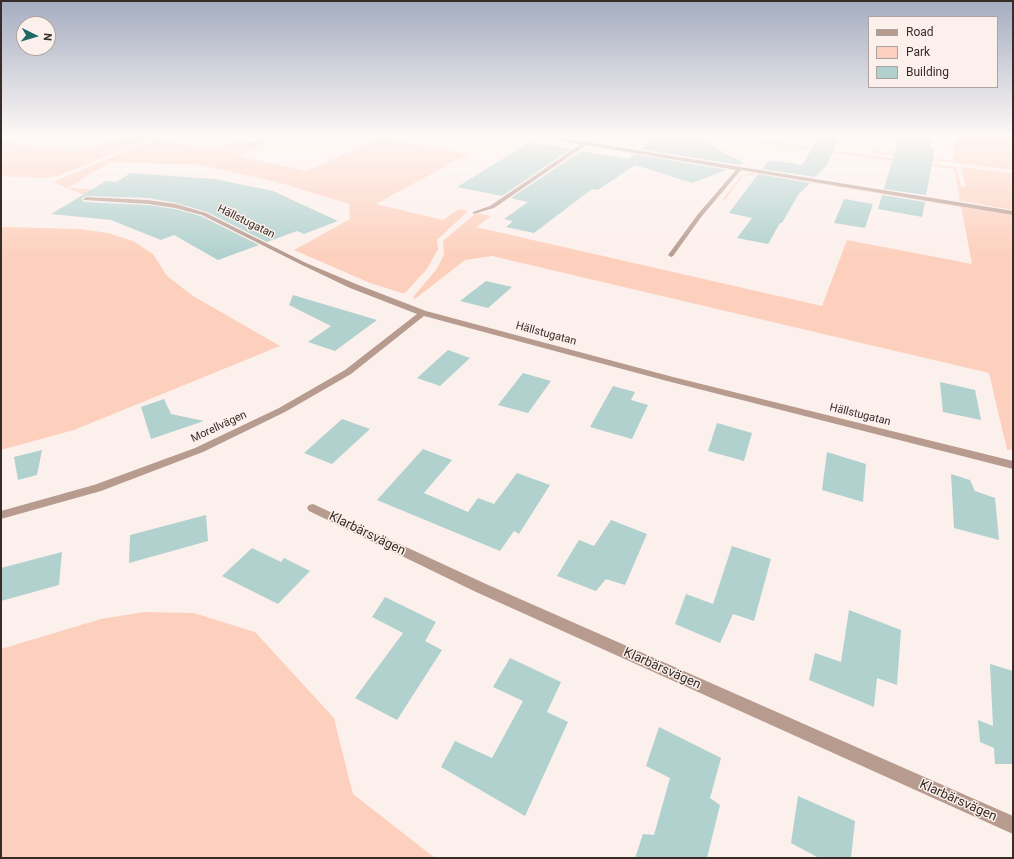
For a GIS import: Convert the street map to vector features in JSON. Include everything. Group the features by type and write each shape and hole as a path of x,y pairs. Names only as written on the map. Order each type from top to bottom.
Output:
{"street":[{"path":"475,213 492,207 537,176"},
{"path":"671,255 700,215 733,176"},
{"path":"789,176 1013,213"},
{"name":"Hällstugatan","path":"86,199 148,202 176,206 204,214 353,286 423,313 670,379 1013,464"},
{"name":"Morellvägen","path":"1,515 97,488 199,450 275,414 348,372 423,313"},
{"name":"Klarbärsvägen","path":"313,508 481,588 1013,825"}],"green space":[{"path":"3,176 57,176 41,178"},
{"path":"67,176 87,176 68,188 99,190 89,197 53,182"},
{"path":"251,176 427,176 376,204 443,220 459,209 468,211 437,240 438,249 427,269 405,293 402,293 370,283 294,250 350,219 349,204 277,182"},
{"path":"741,176 743,176 725,200 722,200"},
{"path":"773,176 1013,215 1013,449 1007,450 989,373 492,256 465,260 415,299 413,297 436,270 444,255 443,241 476,213 491,216 476,227 822,306 847,240 972,264 961,207"},
{"path":"955,176 958,176 961,186 966,187 963,176 1013,176 1013,210 956,200 960,199"},
{"path":"1,227 80,229 108,233 133,241 153,254 167,276 193,296 280,346 74,430 1,450"},
{"path":"144,612 194,613 255,632 334,718 353,794 435,858 1,858 1,649 101,619"}],"building":[{"path":"126,176 174,176 215,179 273,191 338,221 304,234 297,231 267,242 207,212 176,203 148,198 86,196 82,198 84,202 148,205 175,209 201,216 259,245 218,260 174,235 161,240 111,220 51,214 106,181 117,182"},
{"path":"475,176 531,176 502,196 457,187"},
{"path":"544,176 619,176 598,190 592,189 534,233 506,227 513,221 504,219 528,202 511,198"},
{"path":"670,176 711,176 692,183"},
{"path":"756,176 770,176 810,183 798,195 768,244 737,238 752,218 729,213"},
{"path":"888,176 930,176 926,195 884,189"},
{"path":"882,195 925,202 922,217 878,209"},
{"path":"844,199 873,204 865,228 834,223"},
{"path":"486,281 512,287 488,308 460,301"},
{"path":"293,295 377,320 335,351 308,342 331,326 289,305"},
{"path":"448,350 470,358 440,386 417,378"},
{"path":"523,373 551,381 528,413 498,405"},
{"path":"940,382 975,390 981,420 943,412"},
{"path":"613,386 635,392 631,400 648,405 632,439 590,427"},
{"path":"164,399 171,414 204,421 151,439 141,407"},
{"path":"342,419 370,429 332,464 304,453"},
{"path":"717,423 752,433 744,461 708,451"},
{"path":"423,449 452,460 424,493 468,512 478,498 494,504 517,473 550,485 519,534 514,531 500,551 377,500"},
{"path":"42,450 37,475 18,480 14,457"},
{"path":"827,452 866,464 863,502 822,490"},
{"path":"951,474 970,480 975,491 995,498 999,540 954,528"},
{"path":"206,515 208,541 129,563 130,535"},
{"path":"611,520 647,534 625,585 606,579 596,591 557,576 579,540 594,546"},
{"path":"732,546 771,559 754,621 733,614 720,643 675,624 686,594 713,604"},
{"path":"252,548 281,562 284,558 310,571 278,604 222,576"},
{"path":"62,552 59,585 1,601 1,568"},
{"path":"385,597 436,622 425,641 442,650 397,720 355,698 403,633 372,617"},
{"path":"849,610 901,630 897,685 877,678 874,707 809,680 815,653 841,662"},
{"path":"510,658 561,682 547,712 568,722 525,816 441,767 455,741 492,758 523,701 493,687"},
{"path":"990,664 1013,671 1013,764 995,764 994,748 980,742 978,720 993,726"},
{"path":"659,727 721,758 710,798 720,805 707,858 635,858 643,834 654,835 670,778 646,766"},
{"path":"798,796 855,821 851,858 819,858 791,843"}]}
